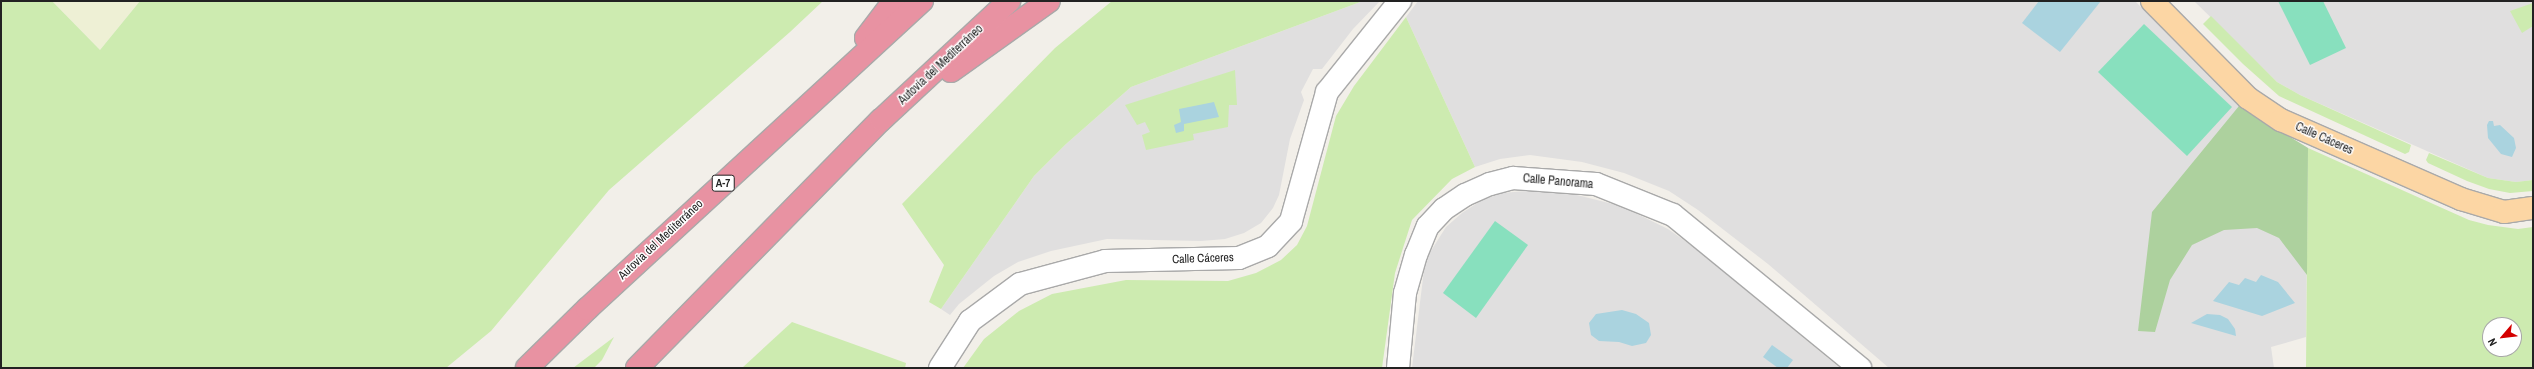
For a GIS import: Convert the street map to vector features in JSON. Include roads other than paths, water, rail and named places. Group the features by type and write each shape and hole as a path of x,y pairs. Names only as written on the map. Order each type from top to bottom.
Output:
{"highway":[{"path":"836,79 894,1"},
{"name":"Autovía del Mediterráneo","path":"527,368 587,309 922,1"},
{"name":"Autovía del Mediterráneo","path":"637,368 881,120 1009,1"},
{"path":"881,120 1049,1"}],"main road":[{"name":"Calle Cáceres","path":"2152,1 2248,98 2281,120 2461,200 2504,212 2533,208"}],"street":[{"name":"Calle Cáceres","path":"940,368 970,321 1020,284 1105,261 1239,258 1268,246 1290,221 1327,92 1400,1"},
{"name":"Calle Panorama","path":"1398,368 1405,293 1416,255 1428,226 1444,209 1466,195 1490,184 1513,178 1596,184 1674,215 1860,368"}],"water":[{"path":"2039,1 2101,1 2060,52 2022,23"},
{"path":"1214,102 1219,117 1184,124 1184,131 1176,133 1174,125 1181,122 1179,109"},
{"path":"2489,121 2493,121 2494,126 2500,125 2514,138 2516,148 2512,157 2501,154 2488,138 2487,125"},
{"path":"2261,275 2278,282 2295,303 2262,316 2213,301 2229,282 2239,285 2245,278 2256,282"},
{"path":"1622,310 1636,314 1649,323 1651,335 1646,343 1632,346 1619,342 1599,341 1591,335 1589,323 1596,314"},
{"path":"2207,314 2220,315 2228,319 2235,329 2236,336 2191,323"},
{"path":"1772,345 1793,360 1787,368 1778,368 1763,357"}]}
